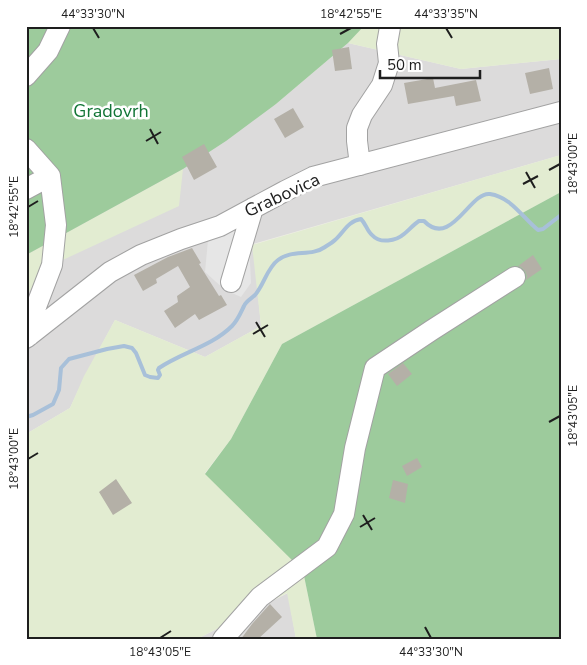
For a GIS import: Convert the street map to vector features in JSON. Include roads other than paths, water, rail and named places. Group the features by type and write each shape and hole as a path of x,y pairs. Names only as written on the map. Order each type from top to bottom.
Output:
{"street":[{"path":"26,76 48,51 60,26"},
{"path":"360,165 357,128 362,116 382,85 389,63 387,44 390,27"},
{"name":"Grabovica","path":"28,337 110,272 140,255 220,226 285,190 313,177 561,112"},
{"path":"26,149 50,176 26,188"},
{"name":"Grabovica","path":"28,337 34,312 52,265 56,225 50,176"},
{"path":"232,282 253,208"},
{"path":"223,639 260,597 327,547 344,514 355,448 375,368 515,277"}],"waterway":[{"path":"26,417 53,404 59,390 61,368 69,359 124,346 132,348 136,353 145,375 158,378 160,375 159,368 216,339 232,326 238,319 247,301 258,291 274,263 289,255 320,250 334,241 349,224 357,220 361,219 375,238 379,240 392,240 401,236 419,221 424,221 434,228 443,228 460,217 483,195 490,194 504,199 538,230 543,229 561,215"}],"park label":[{"name":"Gradovrh","path":"111,111"}]}
